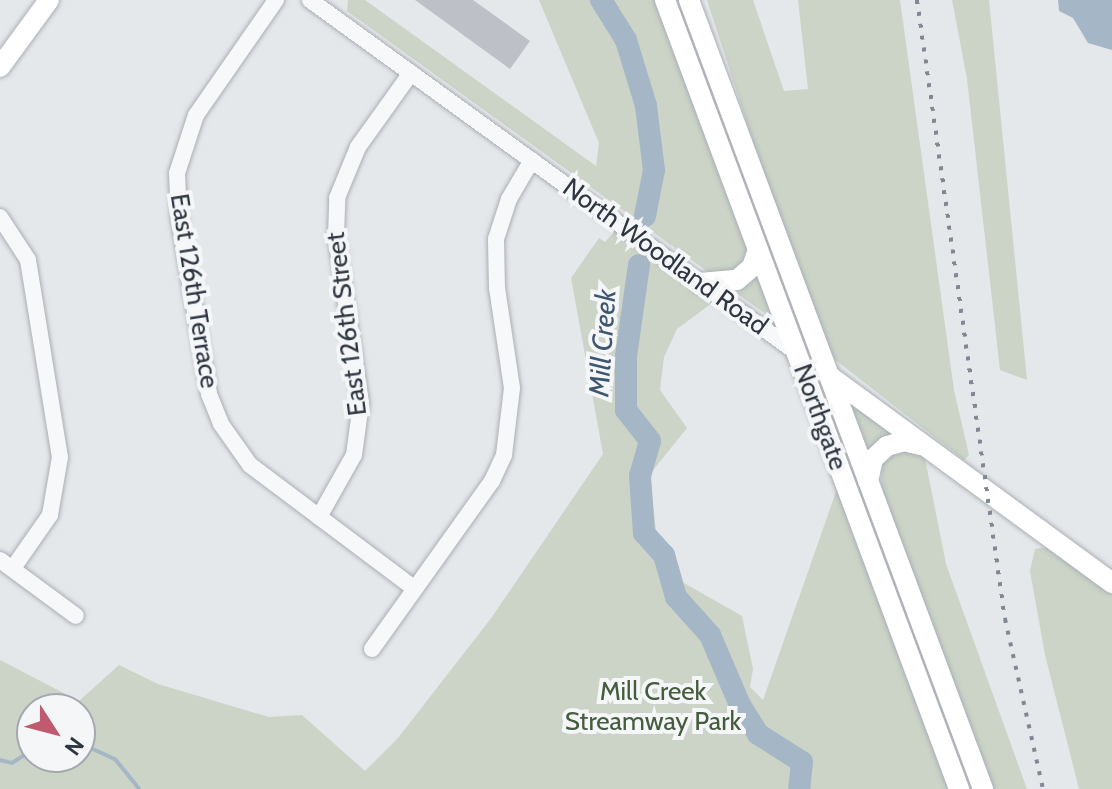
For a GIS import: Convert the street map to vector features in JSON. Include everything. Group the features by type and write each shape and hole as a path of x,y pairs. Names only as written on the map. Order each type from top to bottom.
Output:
{"main road":[{"path":"0,67 49,0"},
{"name":"Northgate","path":"665,0 959,789"},
{"name":"Northgate","path":"689,0 983,789"},
{"path":"700,283 737,280 752,267 758,250"},
{"name":"North Woodland Road","path":"796,352 1112,583"},
{"path":"868,481 873,459 887,446 904,441 925,447"}],"street":[{"name":"East 126th Terrace","path":"276,0 196,115 177,173 179,218 202,364 221,424 250,465 319,517"},
{"name":"North Woodland Road","path":"310,0 796,352"},
{"name":"East 126th Street","path":"319,517 354,455 361,403 336,236 337,198 358,147 411,73"},
{"path":"372,649 492,481 507,443 512,388 494,260 496,239 509,199 532,160"},
{"path":"0,217 18,240 31,272 60,457 50,515 6,564 76,616"},
{"path":"319,517 414,588"}],"green space":[{"path":"348,0 365,0 596,166 599,143 539,0 658,0 749,249 740,270 719,277 707,271 347,11"},
{"path":"707,0 753,0 784,91 808,89 798,0 900,0 954,390 969,455 964,460 833,358 756,151"},
{"path":"952,0 989,0 1027,380 1000,370 967,79"},
{"name":"Mill Creek Streamway Park","path":"615,231 712,303 677,329 664,357 660,390 687,428 650,474 656,531 670,575 742,616 753,669 750,687 763,700 838,486 959,789 0,789 0,660 64,693 16,693 16,773 96,773 96,693 88,693 119,665 158,684 269,717 302,715 365,771 398,738 492,617 603,454 571,278 599,238 605,242"},
{"path":"758,274 775,315 770,317 736,293"},
{"path":"857,409 891,432 891,436 867,450 852,411"},
{"path":"903,448 925,458 946,564 1027,789 993,789 881,487 882,463"},
{"path":"1047,547 1112,594 1112,789 1079,789 1045,655 1030,571 1035,549"}],"water":[{"path":"1058,0 1112,0 1112,50 1088,43 1073,18 1059,11"}],"building":[{"path":"415,0 473,0 530,41 510,69"}],"waterway":[{"name":"Mill Creek","path":"601,0 626,40 646,106 654,170 645,216"},
{"name":"Mill Creek","path":"639,265 626,356 626,410 650,441 640,476 644,533 664,555 676,597 710,635 740,705 758,734 802,762 799,789"},
{"path":"96,750 115,759 139,789"},
{"path":"0,760 12,763 16,760"}],"railway":[{"path":"917,0 1005,619 1043,789"}]}
